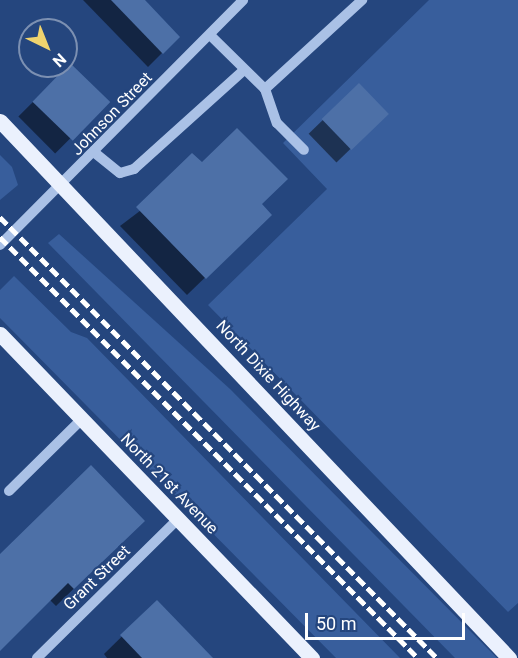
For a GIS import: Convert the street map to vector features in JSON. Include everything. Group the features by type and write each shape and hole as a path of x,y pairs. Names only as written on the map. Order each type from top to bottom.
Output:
{"main road":[{"name":"North Dixie Highway","path":"0,121 64,185 508,658"},
{"name":"North 21st Avenue","path":"0,334 312,658"}],"street":[{"name":"Johnson Street","path":"0,245 64,185 243,0"},
{"path":"265,89 362,0"},
{"path":"210,35 265,89 277,123 304,150"},
{"path":"95,153 120,173 134,169 244,70"},
{"path":"9,491 82,419"},
{"name":"Grant Street","path":"37,658 178,519"}],"shaded area":[{"path":"429,0 518,0 518,603 508,612 208,305 327,189 283,143"},
{"path":"0,155 12,167 18,185 0,200"},
{"path":"59,234 230,389 497,658 455,658 48,243"},
{"path":"14,276 71,332 87,338 400,658 336,658 0,318 0,290"}],"building":[{"path":"111,0 145,0 180,37 163,54"},
{"path":"78,71 110,102 73,141 32,102 56,78 78,78"},
{"path":"359,83 389,114 351,150 322,119"},
{"path":"237,128 288,179 262,204 272,215 206,279 136,207 192,153 202,162"},
{"path":"91,465 145,521 74,589 68,583 0,651 0,554"},
{"path":"157,600 213,658 142,658 120,635"}],"railway":[{"path":"0,217 437,658"},
{"path":"0,237 418,658"}]}
